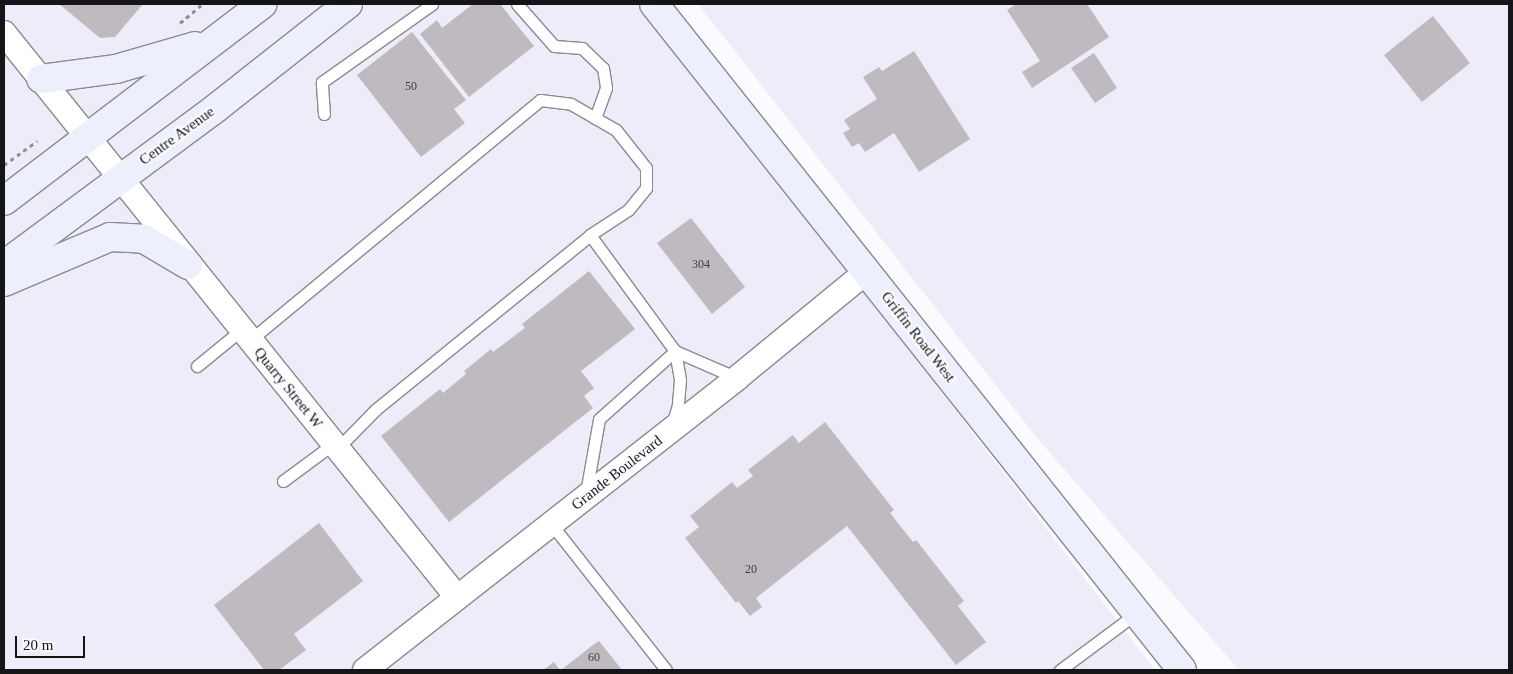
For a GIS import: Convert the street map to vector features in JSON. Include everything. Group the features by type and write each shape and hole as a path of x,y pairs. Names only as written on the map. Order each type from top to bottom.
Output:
{"main road":[{"path":"4,201 85,137 263,4"},
{"name":"Centre Avenue","path":"4,265 118,178 216,108 348,4"},
{"name":"Griffin Road West","path":"654,4 1135,614 1182,670"},
{"path":"41,79 124,67 224,35"},
{"path":"4,282 110,237 144,239 188,265"}],"street":[{"name":"Quarry Street W","path":"4,33 85,137 457,597"},
{"name":"Grande Boulevard","path":"365,670 585,499 866,272"}],"lane":[{"path":"324,114 322,82 432,4"},
{"path":"517,4 554,46 582,48 603,68 606,88 595,118"},
{"path":"197,366 245,336 540,100 571,104 616,130 646,168 646,188 628,210 590,235 375,410 335,447 283,481"},
{"path":"590,235 675,351 680,380 678,405 671,430"},
{"path":"675,351 737,378"},
{"path":"585,499 599,419 675,351"},
{"path":"552,525 666,670"},
{"path":"1060,670 1135,614"}],"path":[{"path":"4,165 37,141"}],"shaded area":[{"path":"4,4 654,4 856,281 1155,670 4,670"},
{"path":"698,4 1509,4 1509,670 1239,670 1037,438"}],"building":[{"path":"59,4 143,4 115,37 100,38"},
{"path":"473,4 500,4 534,46 469,97 420,34 437,20 442,28"},
{"path":"1016,4 1087,4 1109,37 1032,88 1022,72 1040,61 1007,10"},
{"path":"1433,16 1470,63 1422,102 1384,55"},
{"path":"412,32 466,100 454,109 465,123 421,157 357,75"},
{"path":"914,51 970,139 919,172 894,133 865,152 859,143 852,147 843,133 850,129 844,120 877,99 863,77 879,67 882,71"},
{"path":"1094,53 1117,88 1095,103 1071,68"},
{"path":"691,218 745,287 712,314 657,243"},
{"path":"589,271 635,329 581,371 594,388 584,396 593,408 449,522 381,436 440,389 443,393 466,374 464,371 491,349 493,352 525,328 522,324"},
{"path":"825,422 894,510 890,513 913,542 916,540 964,601 958,606 986,642 956,665 847,526 756,598 762,607 750,616 738,601 736,603 685,538 699,527 690,516 732,482 737,488 753,476 748,470 793,435 799,443"},
{"path":"319,523 363,581 294,634 306,650 279,670 264,670 214,605"},
{"path":"599,641 622,670 561,670 593,645"},
{"path":"554,662 560,670 543,670"}]}
